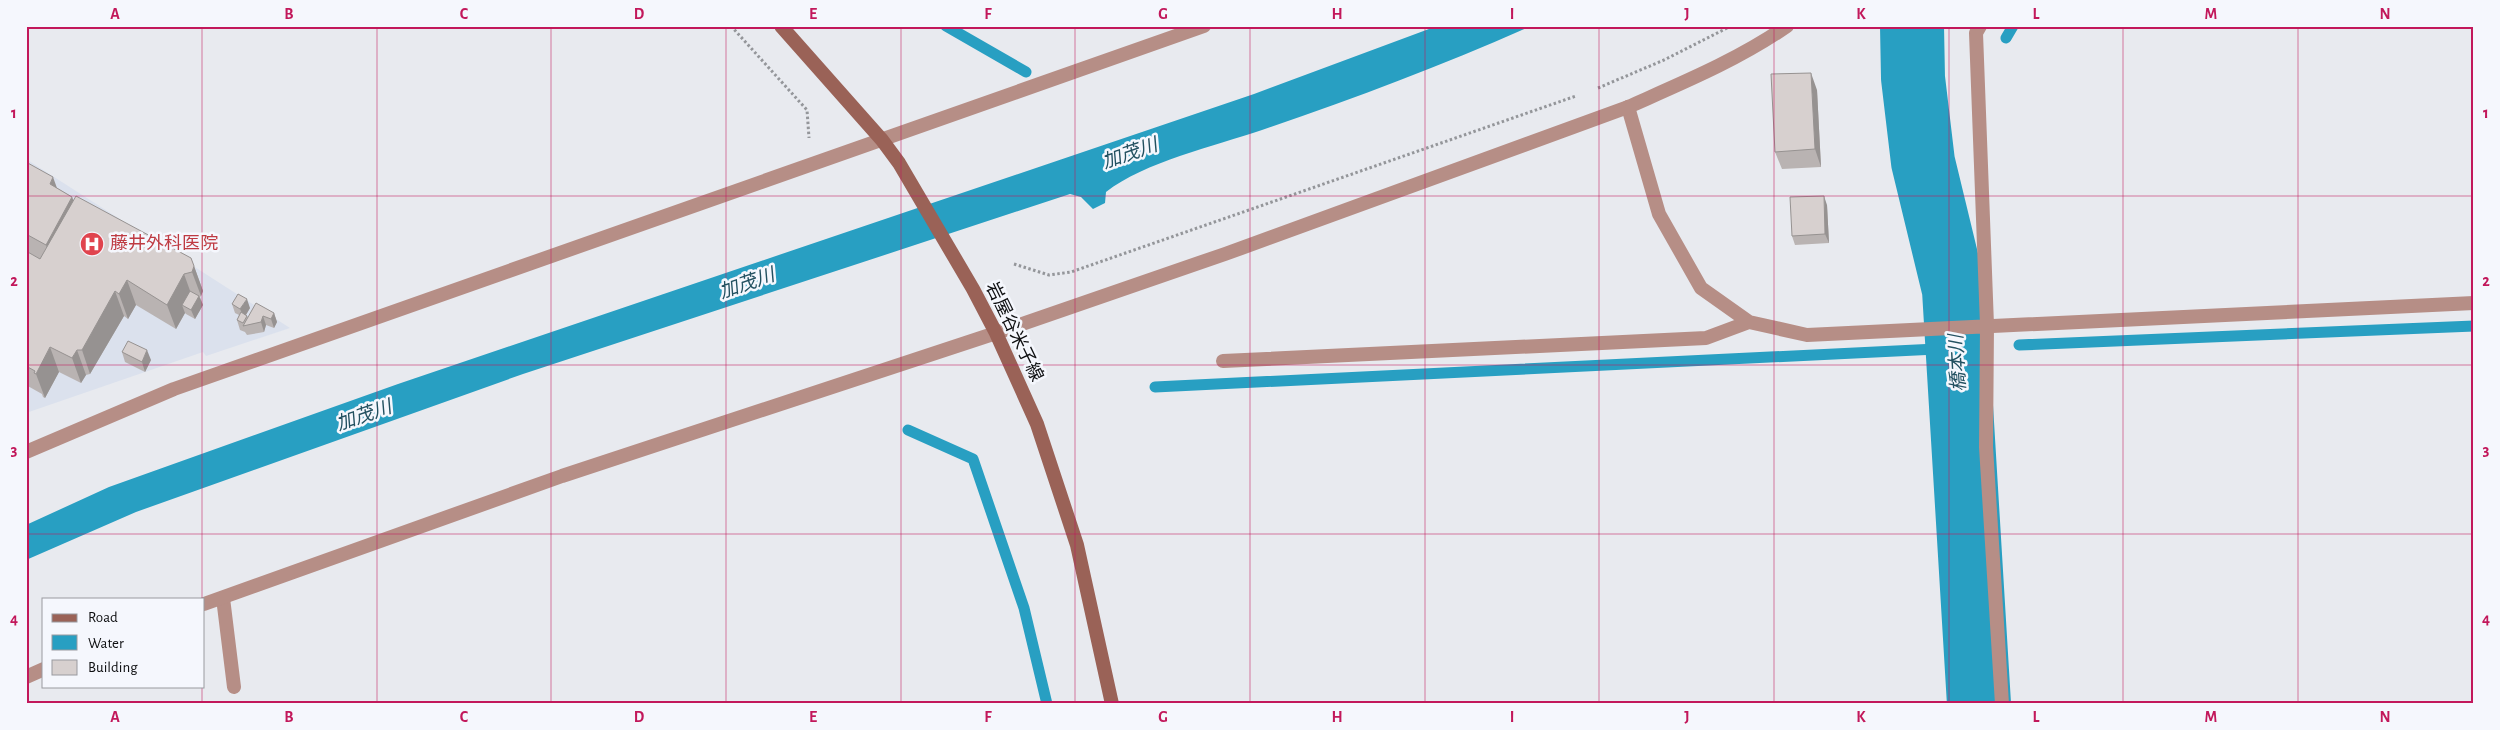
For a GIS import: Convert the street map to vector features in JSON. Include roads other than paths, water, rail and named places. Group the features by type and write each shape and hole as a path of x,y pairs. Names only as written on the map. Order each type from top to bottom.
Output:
{"main road":[{"name":"岩屋谷米子線","path":"781,26 882,140 899,163 973,289 996,333 1036,424 1077,544 1112,704"}],"street":[{"path":"26,452 174,389 1204,26"},
{"path":"205,604 562,476 996,333 1225,254 1628,107 1693,78 1768,39 1787,26"},
{"path":"1980,26 1976,33 1987,325 1986,447 2002,704"},
{"path":"1628,107 1659,214 1701,288 1749,322 1807,335 1972,325 2474,303"},
{"path":"1223,361 1706,338 1749,322"},
{"path":"223,598 234,687"},
{"path":"26,677 42,670"}],"water":[{"name":"加茂川","path":"1437,26 1531,26 1364,94 1160,163 1122,181 1106,192 1105,203 1093,209 1081,197 1070,194 523,374 136,512 26,560 26,525 109,487 398,384 1254,94"}],"waterway":[{"path":"946,26 1026,72"},
{"name":"橋本川","path":"1912,26 1913,78 1923,162 1954,290 1979,704"},
{"path":"2006,38 2013,26"},
{"path":"2019,345 2474,326"},
{"path":"1155,387 1957,348"},
{"path":"908,430 973,459 1024,608 1047,704"}],"place":[{"name":"藤井外科医院","path":"92,244"}]}
